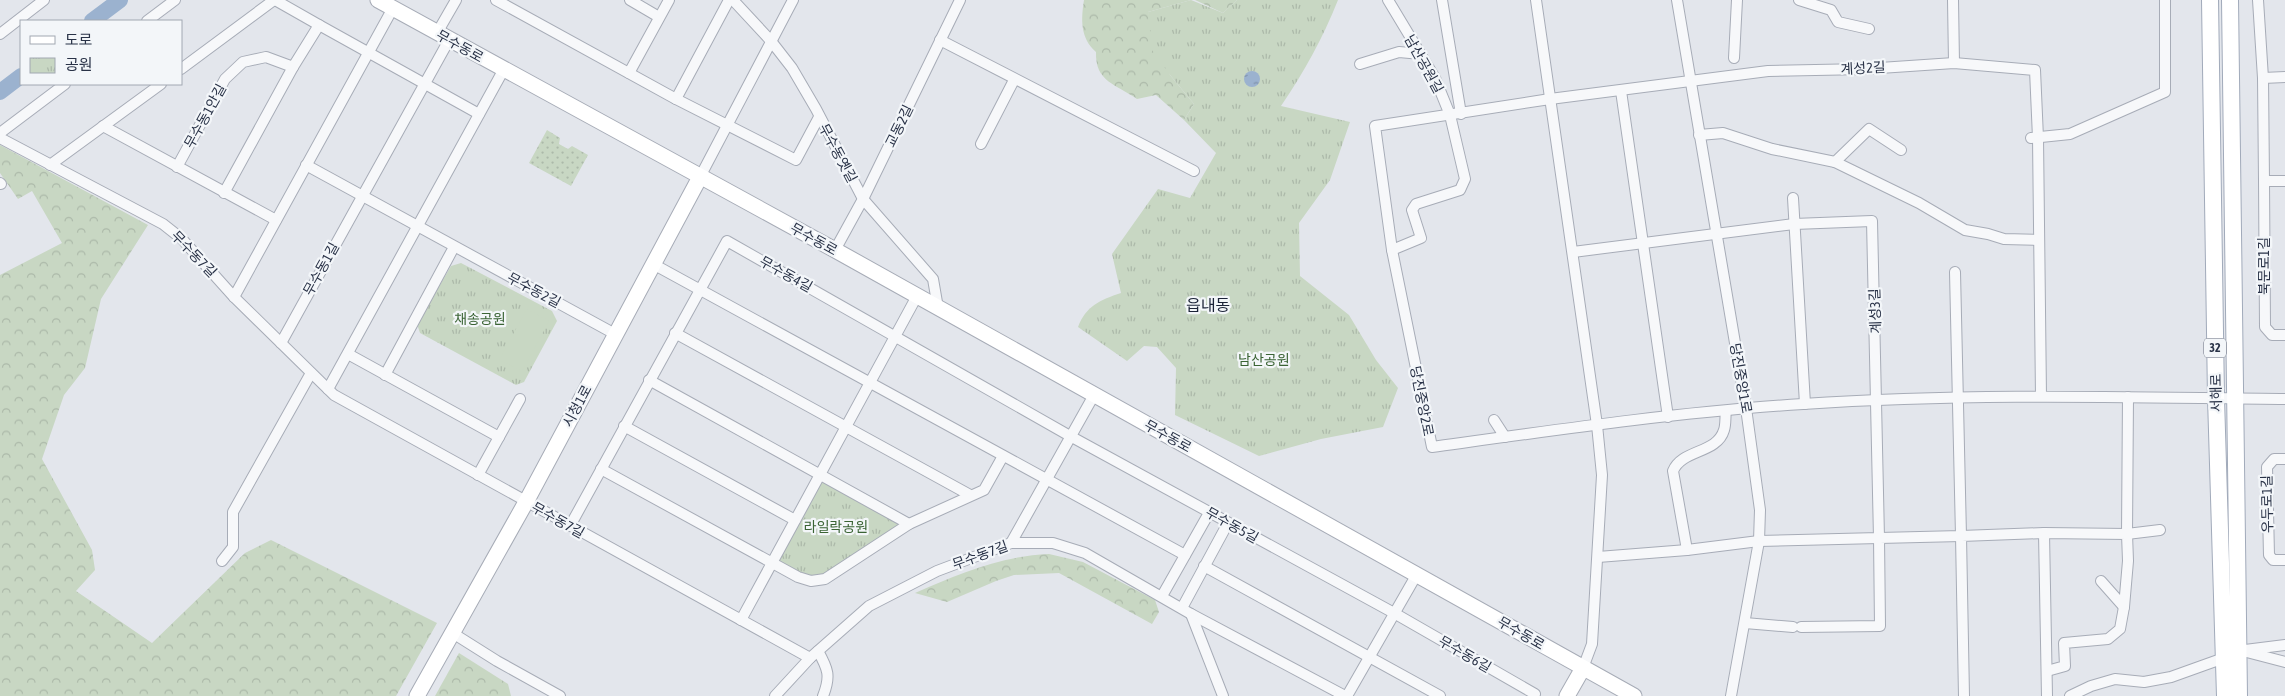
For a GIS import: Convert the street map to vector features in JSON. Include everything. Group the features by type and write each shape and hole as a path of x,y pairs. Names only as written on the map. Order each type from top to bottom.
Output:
{"main road":[{"name":"서해로","path":"2210,0 2216,398 2225,696"},
{"name":"서해로","path":"2230,0 2240,650 2239,696"}],"street":[{"path":"1,31 44,0"},
{"path":"148,20 175,0"},
{"path":"182,67 275,0 318,26 479,114"},
{"name":"무수동로","path":"378,0 835,250 1634,696"},
{"name":"무수동1길","path":"281,342 424,84 456,0"},
{"path":"496,0 676,99 796,160 819,117"},
{"path":"630,0 659,17"},
{"path":"629,72 668,0"},
{"path":"676,99 731,0"},
{"name":"무수동옛길","path":"731,0 771,41 792,68 863,199 933,279 938,308"},
{"path":"700,177 793,0"},
{"name":"교동2길","path":"835,250 863,199 960,0"},
{"name":"남산공원길","path":"1388,0 1435,78 1450,115"},
{"path":"1442,0 1461,114"},
{"path":"1536,0 1597,425 1602,476 1592,644 1583,668 1567,696"},
{"name":"당진중앙1로","path":"1677,0 1746,408 1760,510 1759,541 1732,696"},
{"path":"1734,58 1736,0"},
{"path":"1799,0 1830,10 1838,22 1869,28"},
{"path":"1953,0 1954,63"},
{"path":"2041,396 2039,240 2034,138 2070,134 2165,92 2165,0"},
{"name":"북문로1길","path":"2258,0 2263,78 2265,328 2272,335 2285,335"},
{"path":"234,297 393,8"},
{"path":"224,193 318,26"},
{"path":"940,40 1014,80 1194,171"},
{"path":"1360,64 1399,52 1421,54"},
{"name":"무수동1안길","path":"176,167 225,79 243,62 266,57 293,68"},
{"name":"계성2길","path":"1692,83 1768,71 1865,69 1954,63 2035,70 2034,138"},
{"path":"328,390 416,226 504,70"},
{"path":"2263,78 2285,77"},
{"path":"981,144 1014,80"},
{"path":"1392,250 1421,238 1412,210 1416,204 1460,190 1465,179 1450,115 1550,99 1692,83"},
{"path":"0,133 64,85"},
{"path":"50,165 160,85"},
{"path":"1621,91 1668,417"},
{"name":"당진중앙2로","path":"1450,115 1375,126 1392,250 1432,447 1746,408"},
{"path":"103,126 276,220"},
{"path":"1836,162 1869,128 1901,150"},
{"path":"1699,135 1723,133 1772,149 1836,162 1919,203 1965,230 1988,234 2004,240 2039,240"},
{"name":"무수동7길","path":"0,138 163,224 182,239 234,297 334,396 810,658"},
{"path":"306,165 416,226"},
{"name":"시청1로","path":"416,696 526,502 700,177"},
{"path":"2264,182 2285,181"},
{"path":"1793,198 1805,404"},
{"name":"계성3길","path":"1744,623 1797,627 1880,626 1872,221 1794,224"},
{"path":"1573,252 1794,224"},
{"name":"무수동2길","path":"416,226 615,334"},
{"name":"무수동4길","path":"570,526 726,241 1070,436"},
{"path":"385,374 454,247"},
{"path":"653,264 1185,555"},
{"path":"1955,272 1964,696"},
{"path":"741,620 819,473 917,296"},
{"path":"675,334 970,495"},
{"path":"348,354 499,437"},
{"path":"222,560 233,547 233,512 311,373"},
{"path":"649,380 909,524"},
{"path":"1011,543 1094,395"},
{"path":"1746,408 1805,404 2041,396 2285,399"},
{"path":"2046,671 2065,666 2064,644 2108,639 2120,629 2128,561 2128,397"},
{"path":"478,475 520,399"},
{"path":"1687,550 1673,471 1676,464 1682,459 1716,443 1724,432 1726,411"},
{"path":"1494,420 1505,437"},
{"path":"624,426 795,520"},
{"name":"무수동5길","path":"1070,436 1394,614"},
{"path":"601,469 805,580 825,579 909,524 984,490 1004,456"},
{"name":"우두로1길","path":"2285,459 2274,459 2266,467 2269,556 2273,560 2285,560"},
{"path":"1162,596 1209,513"},
{"path":"1182,608 1228,523"},
{"path":"1598,557 1687,550 1759,541 2044,533 2127,534 2160,530"},
{"path":"2044,533 2047,696"},
{"name":"무수동7길","path":"775,696 818,650 869,606 937,571 1011,543 1054,543 1085,553 1191,614 1346,696"},
{"path":"1204,566 1440,696"},
{"path":"1346,696 1417,574"},
{"path":"2101,580 2124,607"},
{"path":"1191,614 1225,695"},
{"name":"무수동6길","path":"1394,614 1535,694 1534,696"},
{"path":"451,632 560,696"},
{"path":"2240,650 2285,645"},
{"path":"818,650 828,674 828,684 823,696"},
{"path":"2240,650 2285,662"},
{"path":"2070,696 2091,686 2115,679 2144,682 2171,677 2224,658"}],"green space":[{"path":"1084,0 1191,0 1148,12 1170,75 1194,104 1184,120 1156,95 1137,99 1103,76 1099,70 1096,52 1084,34 1082,14"},
{"name":"남산공원","path":"1191,0 1223,13 1237,0 1338,0 1326,28 1298,80 1281,106 1350,122 1330,180 1299,223 1300,276 1349,315 1376,360 1398,388 1383,427 1321,439 1259,456 1175,415 1176,368 1157,347 1144,346 1127,361 1078,327 1085,314 1095,305 1121,293 1112,254 1158,189 1190,198 1216,153 1184,120 1194,104 1152,50 1148,12"},
{"path":"1195,0 1237,0 1223,13"},
{"path":"547,130 560,138 559,144 568,149 572,146 588,155 571,186 529,163"},
{"path":"0,145 148,225 101,299 85,368 64,395 42,459 92,550 95,570 76,591 152,643 245,553 271,540 437,623 396,696 0,696 0,275 62,243 32,191 18,199 0,173"},
{"name":"채송공원","path":"461,263 552,311 557,321 524,382 516,385 420,333 417,324 451,266"},
{"path":"527,309 549,321 522,371 499,360"},
{"name":"라일락공원","path":"825,482 902,524 824,577 811,579 780,563 779,558 820,484"},
{"path":"1049,554 1083,562 1155,600 1159,612 1152,624 1059,573 1014,575 947,602 915,593 947,579 997,562 1031,555"},
{"path":"459,653 508,684 511,696 435,696"}],"water":[{"path":"1252,71 1258,73 1260,79 1258,85 1252,87 1246,85 1244,79 1246,73"}],"waterway":[{"path":"93,20 120,0"},
{"path":"0,92 20,77"}],"district":[{"name":"읍내동","path":"1208,305"}]}
